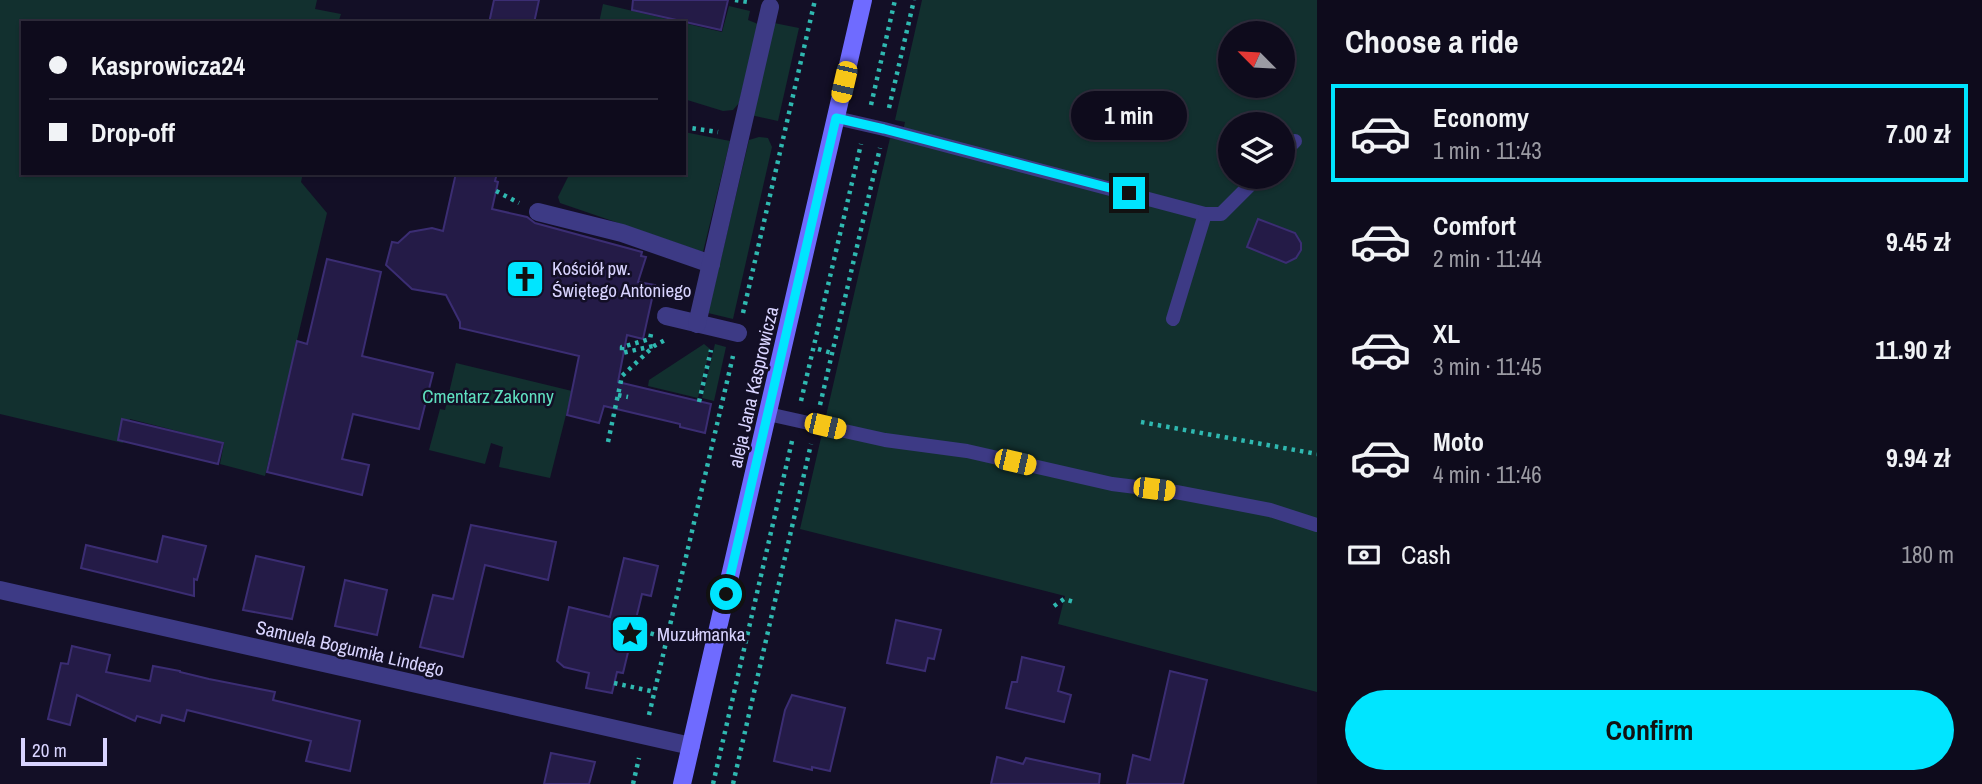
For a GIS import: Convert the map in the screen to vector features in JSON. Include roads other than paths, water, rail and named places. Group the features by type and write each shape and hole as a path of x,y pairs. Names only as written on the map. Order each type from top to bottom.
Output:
{"street":[{"name":"aleja Jana Kasprowicza","path":"682,784 863,0"},
{"path":"697,324 770,7"},
{"path":"538,212 622,233 710,264"},
{"path":"666,316 738,334"},
{"name":"Samuela Bogumiła Lindego","path":"0,590 691,746"}],"lane":[{"path":"836,118 1205,214 1221,214 1246,189"},
{"path":"1173,318 1205,214"},
{"path":"768,414 885,440 967,451 1112,484 1176,492 1270,510 1317,525"}],"place":[{"name":"Kościół pw. Świętego Antoniego","path":"525,279"},
{"name":"Muzułmanka","path":"630,634"}],"park label":[{"name":"Cmentarz Zakonny","path":"488,396"}]}
